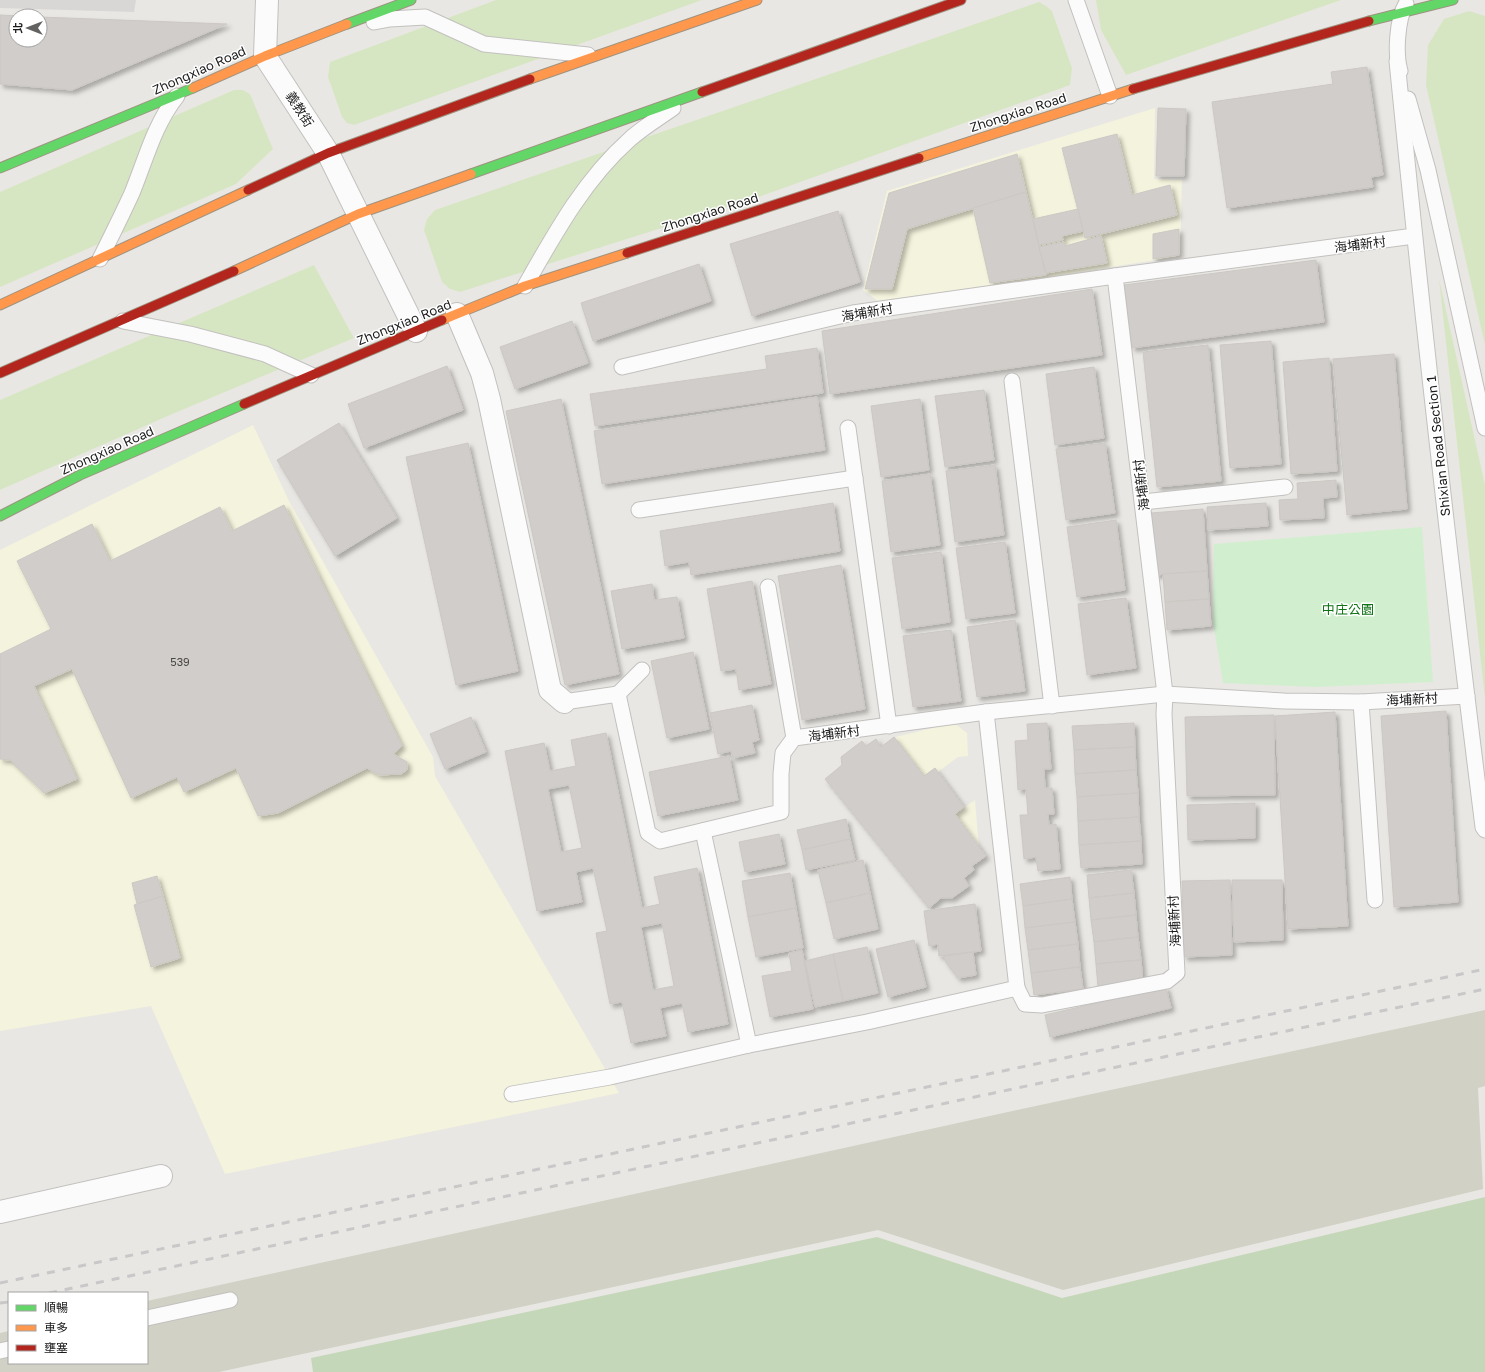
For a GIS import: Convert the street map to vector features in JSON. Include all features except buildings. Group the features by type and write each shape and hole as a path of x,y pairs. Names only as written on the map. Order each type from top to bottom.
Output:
{"main road":[{"name":"Zhongxiao Road","path":"0,168 177,95 265,56 411,0"},
{"path":"0,305 328,153 595,55 757,0"},
{"path":"0,373 123,321 358,214 961,0"},
{"name":"Zhongxiao Road","path":"0,516 80,475 311,375 525,286 1110,96 1405,6 1453,0"}],"street":[{"path":"265,56 267,0"},
{"name":"義教街","path":"265,56 328,153 416,331"},
{"path":"457,314 482,373 489,399 550,690 564,702"},
{"path":"0,1212 161,1176"}],"lane":[{"path":"1076,0 1110,96"},
{"name":"Shixian Road Section 1","path":"1405,6 1397,61 1414,236 1467,696 1485,830"},
{"path":"334,30 390,19 425,17 484,44 595,55"},
{"name":"Shixian Road Section 1","path":"1397,61 1428,170 1485,428"},
{"path":"100,259 132,192 151,139 164,112 177,95"},
{"path":"525,286 558,228 591,181 629,140 690,96"},
{"name":"海埔新村","path":"622,367 853,314 1115,276 1414,236"},
{"name":"海埔新村","path":"1017,988 1025,1004 1042,1005 1167,981 1177,973 1164,714 1165,694 1115,276"},
{"path":"123,321 190,334 265,354 311,375"},
{"path":"1012,381 1052,706"},
{"path":"848,428 889,726"},
{"path":"639,510 855,478"},
{"path":"1143,502 1285,487"},
{"path":"768,587 794,738"},
{"path":"564,702 618,694 642,670"},
{"name":"海埔新村","path":"618,694 648,833 660,841 703,832 781,812 781,774 783,753 794,738 986,712 1165,694 1284,701 1361,702 1467,696"},
{"path":"1361,702 1375,900"},
{"path":"512,1094 610,1077 749,1045 866,1022 1017,988 986,712"},
{"path":"703,832 749,1045"},
{"path":"148,1318 230,1300"}],"shaded area":[{"path":"0,0 136,0 134,12 48,9 48,8 0,8"},
{"path":"1155,108 1154,179 1182,180 1180,256 1049,277 878,301 863,290 887,191","holes":["1117,134 1132,195 1170,185 1177,215 1085,238 1063,148"]},
{"path":"253,425 290,503 433,757 435,776 619,1093 225,1174 151,1006 0,1031 0,550"},
{"path":"954,723 967,733 968,756 958,757 938,772 935,768 924,776 895,737"},
{"path":"975,800 979,848 955,814"},
{"path":"1485,1010 1485,1086 1478,1088 1483,1189 1063,1290 878,1230 219,1372 0,1372 0,1333 8,1331 8,1364 148,1364 148,1301 1031,1107"},
{"path":"1485,1197 1485,1372 313,1372 311,1358 877,1237 1062,1298"}],"green space":[{"path":"496,0 702,0 354,125 347,123 342,117 328,77 330,62"},
{"path":"1096,0 1341,0 1126,75 1101,30"},
{"path":"1039,2 1052,11 1072,68 1070,85 756,198 460,292 450,289 442,282 424,230 427,219 435,210"},
{"path":"1469,11 1485,16 1485,345 1426,85 1428,45 1444,19"},
{"path":"234,90 243,90 250,94 273,149 236,184 0,287 0,192"},
{"path":"314,265 354,338 170,415 0,490 0,400"},
{"path":"1439,279 1485,485 1485,699"},
{"name":"中庄公園","path":"1422,527 1433,682 1315,687 1223,683 1213,622 1214,544"}],"railway":[{"path":"0,1283 1485,969"},
{"path":"54,1292 1485,989"},
{"path":"0,1303 8,1302"}],"traffic: fast":[{"path":"347,24 411,0"},
{"path":"1369,21 1453,0"},
{"path":"0,168 193,88"},
{"path":"471,174 702,92"},
{"path":"0,516 80,475 244,404"}],"traffic: slow":[{"path":"530,79 757,0"},
{"path":"193,88 265,56 347,24"},
{"path":"919,158 1133,89"},
{"path":"234,271 358,214 471,174"},
{"path":"0,305 248,190"},
{"path":"442,320 525,286 627,253"}],"traffic: jam":[{"path":"702,92 961,0"},
{"path":"1133,89 1369,21"},
{"path":"248,190 328,153 530,79"},
{"path":"627,253 919,158"},
{"path":"0,373 234,271"},
{"path":"244,404 442,320"}]}
